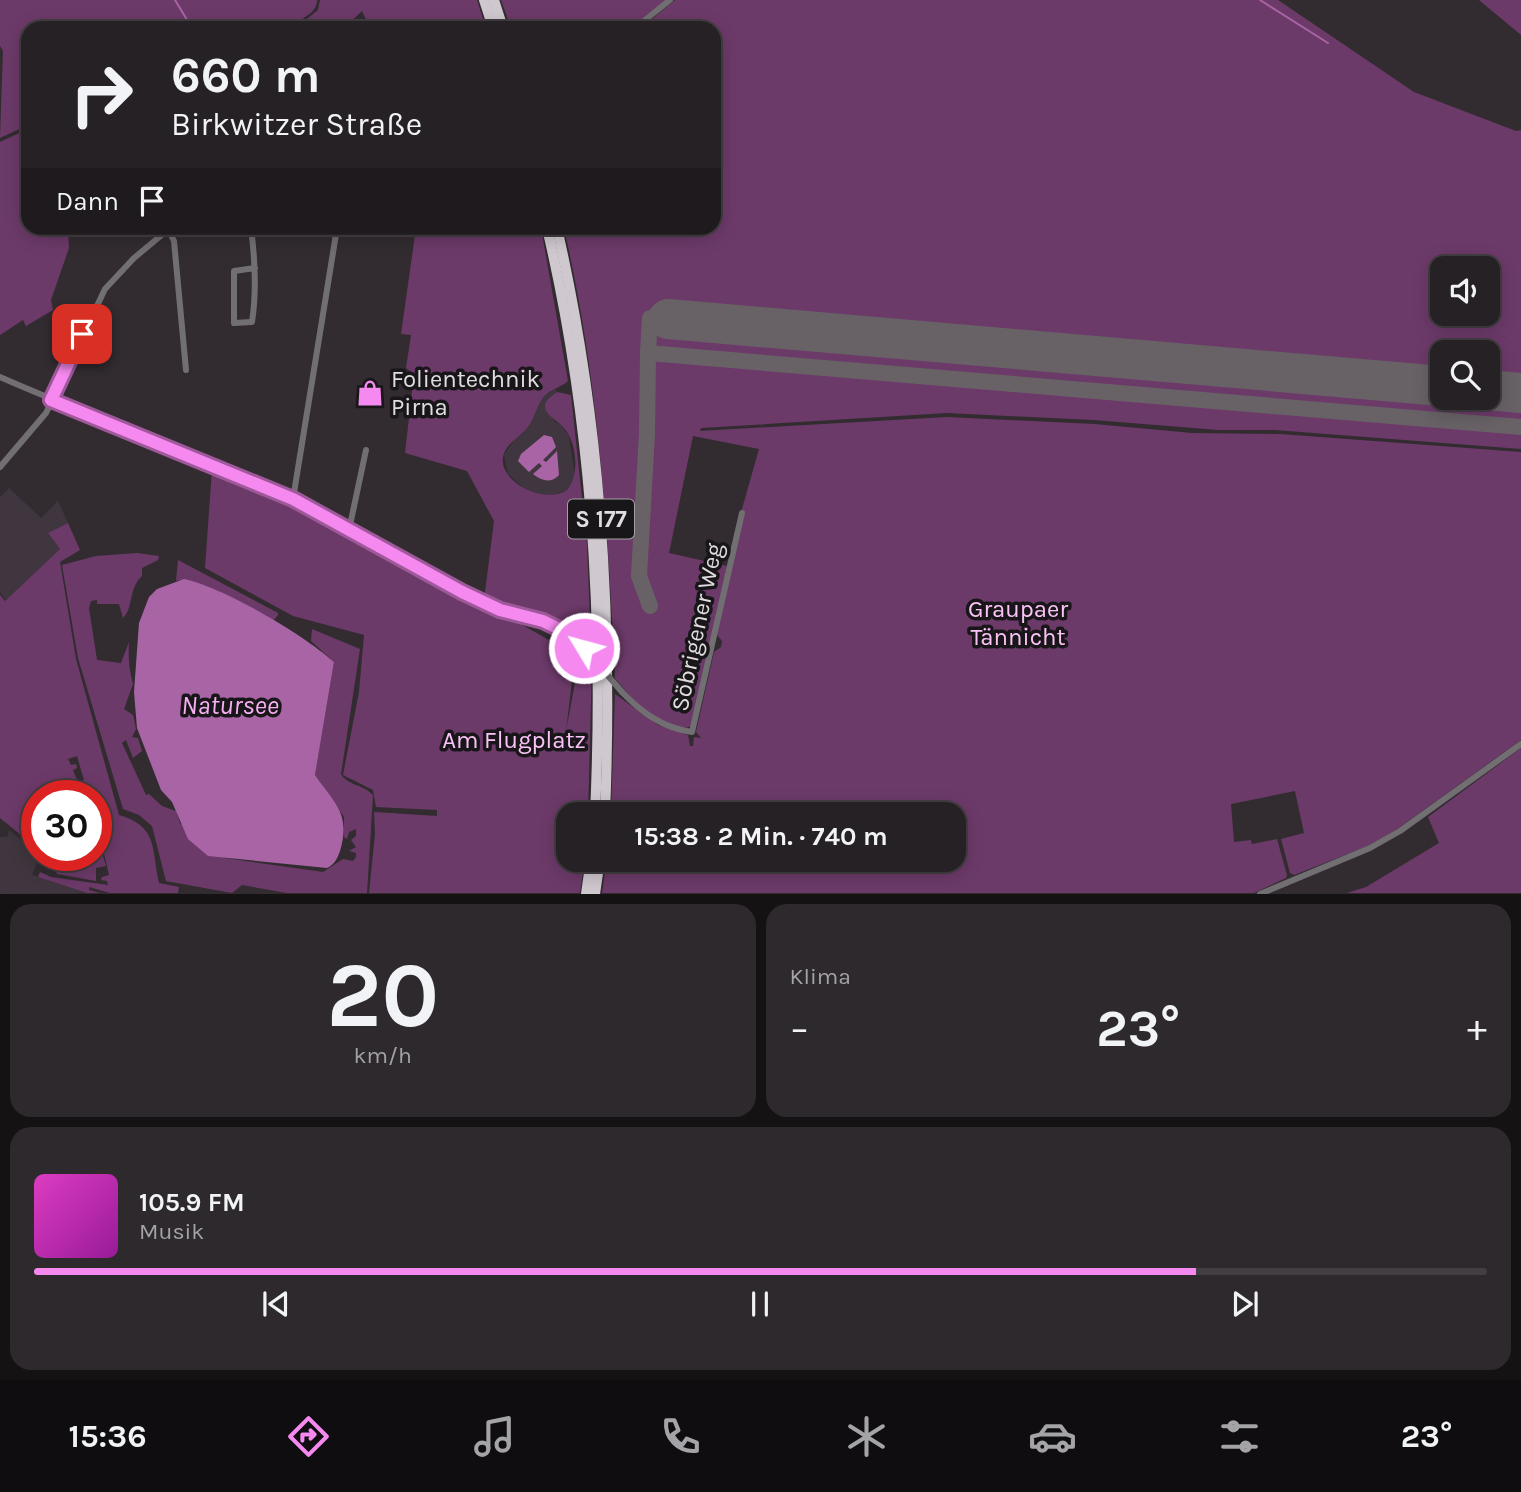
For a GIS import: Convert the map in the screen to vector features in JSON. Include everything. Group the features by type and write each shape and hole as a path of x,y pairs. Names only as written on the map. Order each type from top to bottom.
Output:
{"highway":[{"path":"484,0 491,21"},
{"path":"494,0 501,21"},
{"name":"S 177","path":"548,235 576,384 594,545 598,672 595,802"},
{"name":"S 177","path":"558,235 586,382 603,543 608,649 605,802"},
{"path":"586,894 589,872"},
{"path":"595,894 598,872"}],"street":[{"path":"644,21 670,0"},
{"path":"0,467 38,425 105,289 134,258 161,235"},
{"path":"172,235 186,370"},
{"path":"252,235 255,268 252,322 234,323 234,271 255,268"},
{"path":"293,499 336,235"},
{"name":"Söbrigener Weg","path":"0,377 293,499 483,603 555,627 584,648 645,714 675,729 692,732 742,513"},
{"path":"349,530 366,450"},
{"path":"1260,894 1370,848 1400,831 1521,744"}],"shaded area":[{"path":"555,389 557,392 550,397 554,421 562,426 569,437 575,477 567,490 546,497 524,488 508,474 504,455 542,398"},
{"path":"9,488 41,518 58,501 68,523 48,533 60,549 6,600 0,592 0,497"},
{"path":"9,830 21,840 21,871 34,871 32,875 87,893 0,894 0,837 7,837"}],"green space":[{"path":"0,0 317,0 313,10 300,21 21,21 21,128 0,138 3,51 0,46"},
{"path":"320,0 477,0 484,21 367,21 362,11 351,21 304,21 318,10"},
{"path":"501,0 666,0 639,21 508,21"},
{"name":"Graupaer Tännicht","path":"675,0 1278,0 1414,92 1516,131 1521,130 1521,449 1275,430 1218,430 1094,420 947,413 701,428 700,431 947,417 1094,424 1192,433 1280,434 1521,452 1521,740 1393,832 1368,846 1294,875 1290,873 1281,839 1304,833 1295,791 1231,804 1234,842 1251,840 1252,844 1277,839 1287,875 1286,878 1254,893 602,893 605,872 966,872 966,802 611,802 615,694 658,725 688,735 690,746 693,746 694,737 701,738 696,732 714,652 721,647 722,641 717,635 742,509 759,449 693,436 669,553 727,566 692,726 670,726 649,714 615,678 600,452 585,340 566,235 721,235 721,21 650,21"},
{"path":"1479,0 1521,0 1521,35"},
{"path":"21,132 21,235 68,235 69,248 51,300 53,310 26,326 23,320 0,335 0,142"},
{"path":"415,235 542,235 568,381 542,399 524,432 507,448 503,457 504,466 508,475 525,489 547,495 567,490 575,468 572,442 564,428 545,408 549,398 557,392 571,395 587,545 591,647 544,619 484,600 494,521 467,471 405,453 414,374 406,368 411,335 401,334"},
{"name":"Am Flugplatz","path":"212,469 317,513 353,537 364,549 376,548 469,599 469,602 474,601 508,618 515,617 519,623 575,655 566,731 580,656 560,639 524,619 542,623 570,641 592,663 588,802 556,802 556,872 583,872 580,893 369,893 375,834 374,812 437,816 437,810 376,807 373,790 343,775 359,692 364,635 293,616 205,568"},
{"path":"68,523 80,550 60,562 76,659 109,780 84,780 77,756 68,759 71,765 76,764 77,768 73,770 77,780 21,780 21,835 0,818 0,595 5,601 60,549 48,533"},
{"path":"137,553 159,556 158,560 142,568 142,576 135,586 129,609 123,618 119,604 97,604 97,600 91,601 89,608 97,660 121,663 129,642 133,684 124,709 133,715 136,729 132,737 138,738 142,751 133,758 126,740 122,743 146,795 149,794 162,806 176,811 180,823 225,858 323,872 343,859 353,861 356,857 356,853 349,851 356,847 351,840 356,836 356,829 349,832 347,839 344,837 344,817 315,775 334,662 311,641 312,629 360,649 341,774 347,781 373,795 367,893 287,893 242,885 232,893 166,881 152,826 139,815 123,809 78,658 62,565 96,556"},
{"path":"178,560 278,615 273,621 212,588 198,583 176,581"},
{"path":"1521,748 1521,893 1347,893 1366,887 1439,843 1428,817"},
{"path":"112,790 119,815 141,825 147,832 153,848 159,883 179,887 178,893 110,893 89,887 89,890 100,893 87,893 38,877 40,872 51,877 108,885 107,881 101,880 109,875 108,871 112,871"},
{"path":"56,871 96,871 96,881 57,874"}],"water":[{"path":"544,435 552,437 556,447 543,460 546,462 557,451 559,475 550,480 543,480 533,474 542,466 539,463 529,472 518,461 521,454"},
{"name":"Natursee","path":"184,579 220,592 262,613 334,662 315,775 335,802 344,828 339,854 327,868 208,856 188,839 172,802 161,790 137,728 134,692 139,623 149,597 157,589"}],"waterway":[{"path":"175,0 188,21"},
{"path":"1260,0 1328,43"}],"taxiway":[{"path":"668,319 650,318 648,353 1521,427"},
{"path":"648,353 647,433 639,576 650,606"}],"runway":[{"path":"668,319 1430,385"},
{"path":"1500,391 1521,393"}],"place":[{"name":"Folientechnik Pirna","path":"370,393"}],"route":[{"path":"82,334 51,400 293,499 483,603 543,621 567,633 584,648"}]}
